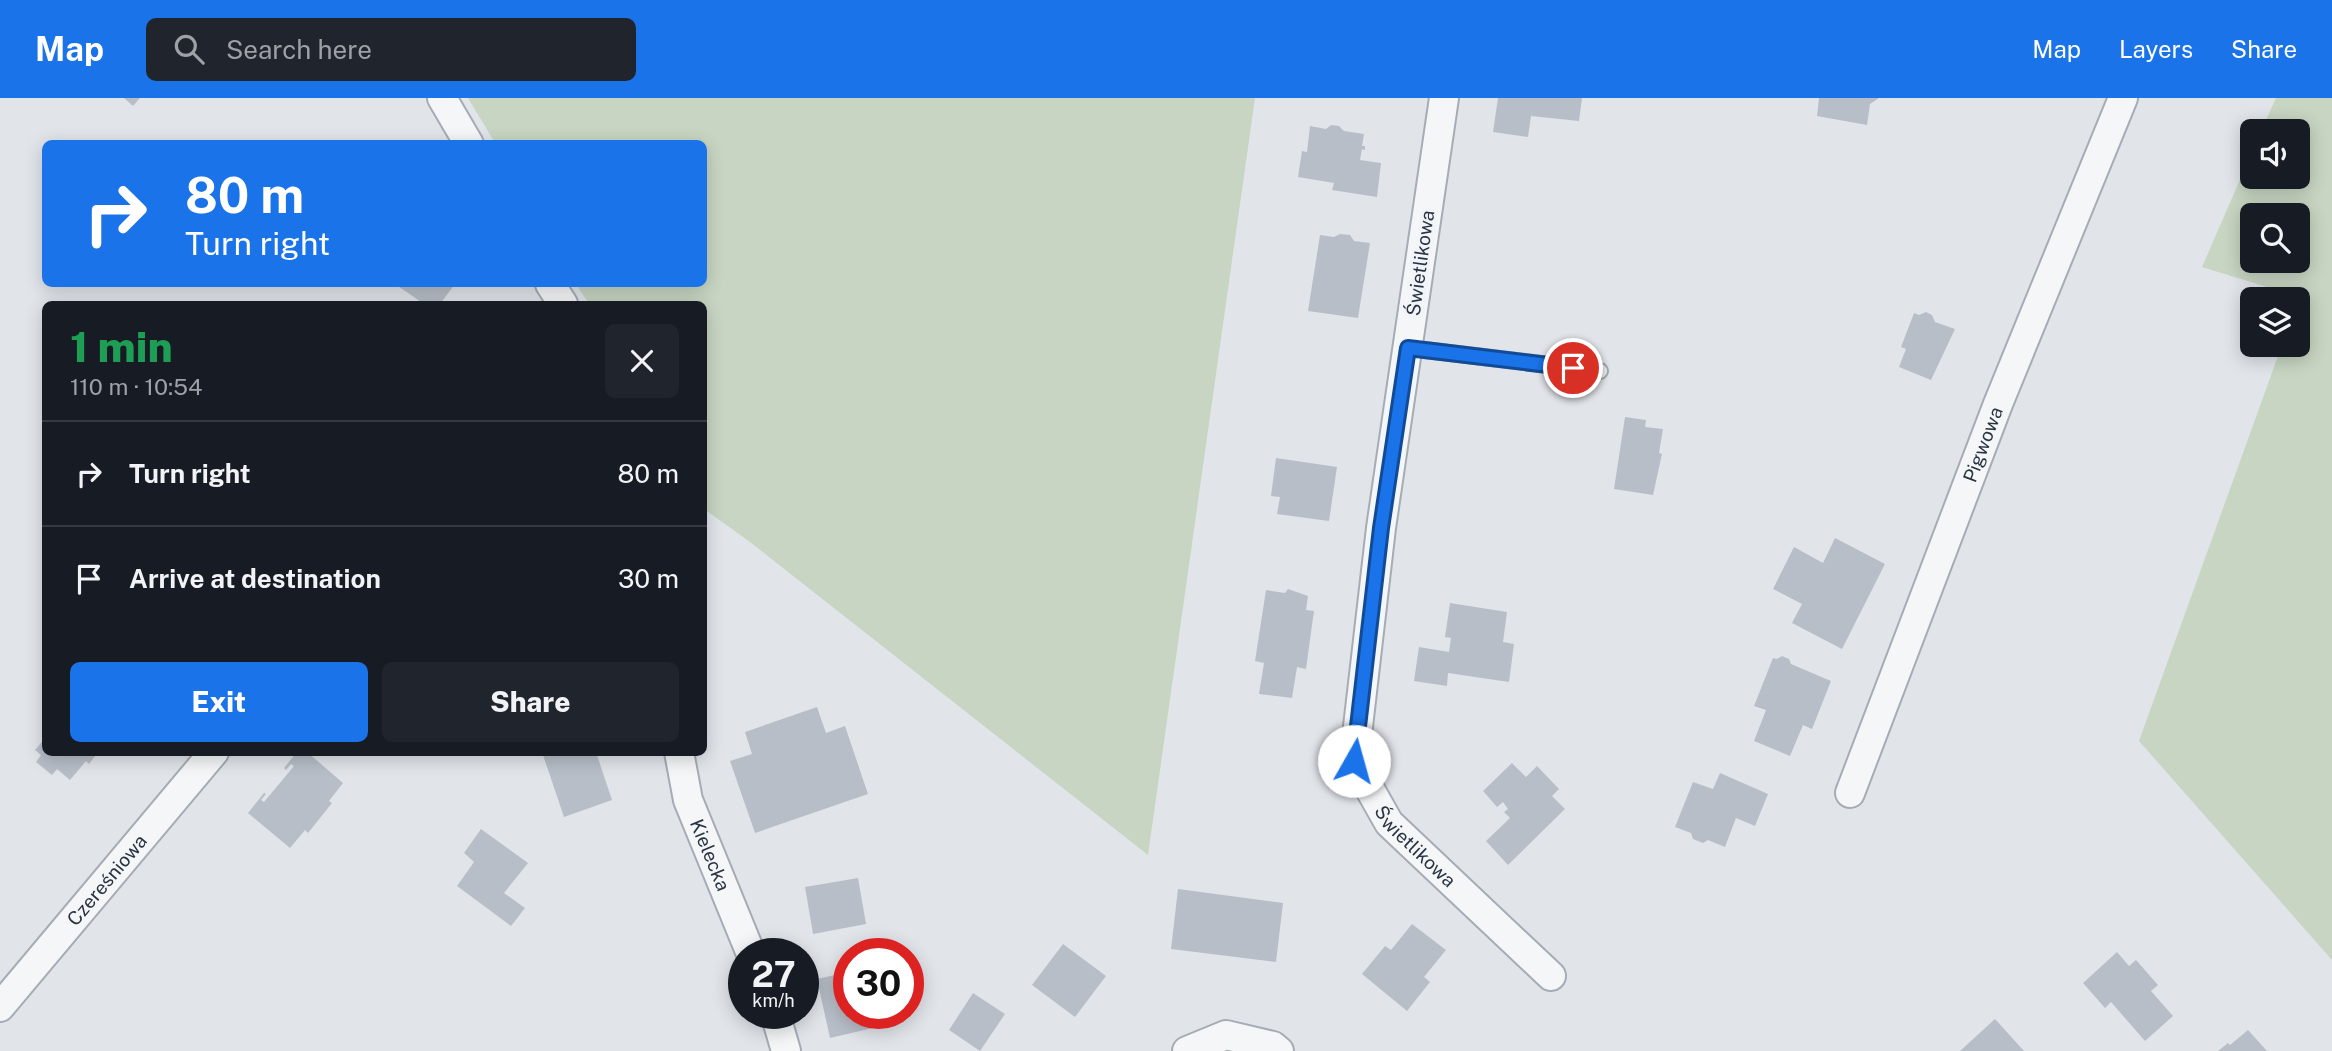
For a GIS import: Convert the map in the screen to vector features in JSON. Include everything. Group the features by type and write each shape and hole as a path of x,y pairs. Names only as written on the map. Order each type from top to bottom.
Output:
{"street":[{"path":"442,98 466,140"},
{"name":"Świetlikowa","path":"1444,98 1381,528 1354,761 1388,823 1551,976"},
{"name":"Pigwowa","path":"1850,793 1998,404 2123,98"},
{"name":"Czereśniowa","path":"0,1006 211,756"},
{"name":"Kielecka","path":"680,756 688,800 744,938"},
{"path":"780,1029 786,1051"},
{"path":"1187,1051 1226,1035 1273,1046 1279,1051"}],"lane":[{"path":"1408,348 1600,371"}],"green space":[{"path":"468,98 1255,98 1148,855 750,542 707,511 707,301 587,301 578,287 707,287 707,140 493,140"},
{"path":"2276,98 2332,98 2332,960 2139,741 2278,357 2310,357 2310,287 2267,287 2202,267 2240,180 2240,189 2310,189 2310,119 2266,119"}],"building":[{"path":"124,98 140,98 133,106"},
{"path":"1498,98 1582,98 1579,121 1531,116 1528,137 1493,132"},
{"path":"1819,98 1879,98 1870,104 1867,125 1817,116"},
{"path":"1331,125 1339,126 1344,131 1364,134 1362,146 1365,146 1365,150 1362,149 1360,160 1381,163 1377,197 1332,190 1334,183 1298,177 1302,151 1307,152 1310,126 1326,129"},
{"path":"1340,234 1350,235 1354,241 1370,243 1358,318 1308,311 1320,235 1334,237"},
{"path":"399,287 453,287 442,301 420,301"},
{"path":"1926,312 1932,315 1935,322 1955,329 1931,380 1899,367 1906,349 1901,347 1914,313 1919,315"},
{"path":"1625,417 1646,420 1645,427 1663,429 1659,453 1662,454 1653,495 1614,489"},
{"path":"1276,458 1337,467 1329,521 1277,514 1280,497 1271,496"},
{"path":"1835,538 1885,564 1842,649 1792,623 1802,604 1773,589 1794,547 1823,563"},
{"path":"1288,589 1308,596 1306,610 1314,611 1306,669 1297,667 1292,698 1259,694 1264,663 1255,661 1266,590 1285,593"},
{"path":"1450,603 1507,612 1503,642 1514,644 1509,682 1448,673 1447,686 1414,681 1419,647 1449,652 1451,638 1445,637"},
{"path":"1782,656 1789,659 1791,664 1831,681 1812,729 1803,725 1790,756 1754,741 1766,710 1754,706 1773,658"},
{"path":"817,707 826,733 845,726 868,794 755,833 730,761 752,754 745,732"},
{"path":"42,742 42,756 95,756 89,764 86,761 70,780 57,769 52,775 36,762 41,755 35,750"},
{"path":"294,756 312,756 343,783 329,801 332,803 308,833 305,830 290,848 248,813 264,793 266,794 261,800 264,802 294,766 291,764 286,770 284,768"},
{"path":"543,756 597,756 612,800 564,817"},
{"path":"1512,763 1526,777 1537,766 1559,789 1552,796 1565,809 1508,865 1486,841 1510,818 1504,812 1508,809 1503,802 1497,807 1483,791"},
{"path":"1720,773 1768,794 1755,826 1736,818 1725,847 1708,840 1703,843 1693,839 1691,833 1675,827 1693,782 1713,789"},
{"path":"481,829 528,863 504,893 525,908 511,926 457,886 474,862 464,853"},
{"path":"858,878 866,924 813,934 805,887"},
{"path":"1178,889 1283,903 1276,962 1171,949"},
{"path":"1412,924 1446,950 1424,977 1430,982 1407,1011 1362,974 1385,946 1391,950"},
{"path":"1063,944 1106,976 1075,1017 1032,985"},
{"path":"2117,952 2129,966 2136,960 2158,985 2151,991 2173,1016 2145,1041 2111,1002 2105,1008 2083,983"},
{"path":"833,976 833,1029 868,1029 830,1038 819,979"},
{"path":"973,993 1005,1014 980,1051 949,1030"},
{"path":"1995,1019 2024,1051 1960,1051"},
{"path":"2248,1030 2267,1051 2218,1051 2228,1043 2230,1045"}],"route":[{"path":"1354,761 1381,528 1408,348 1573,368"}]}
